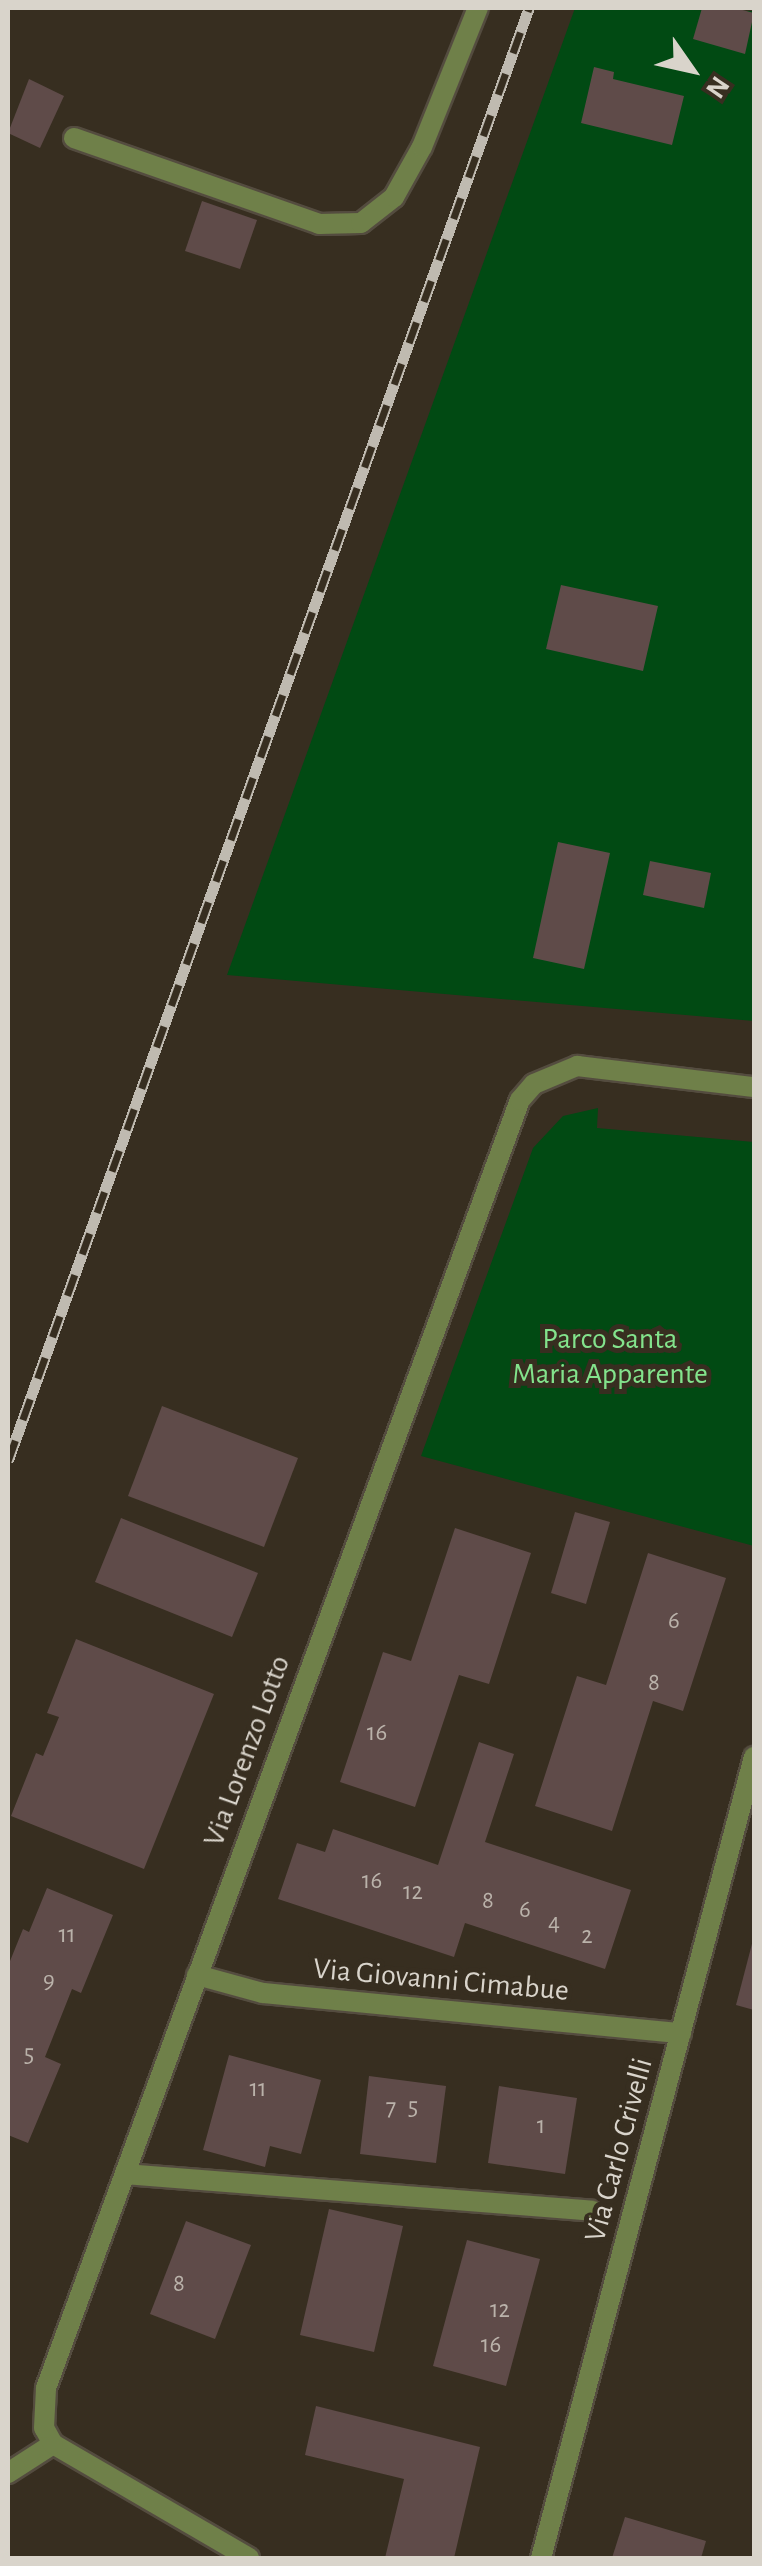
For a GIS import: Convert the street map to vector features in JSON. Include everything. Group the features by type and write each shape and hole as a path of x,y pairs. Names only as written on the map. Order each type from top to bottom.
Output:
{"street":[{"path":"74,138 319,224 361,223 394,197 422,148 478,8"},
{"name":"Via Lorenzo Lotto","path":"53,2444 44,2428 46,2388 520,1100 534,1084 577,1066 754,1087"},
{"name":"Via Carlo Crivelli","path":"541,2558 754,1758"},
{"name":"Via Giovanni Cimabue","path":"198,1974 263,1993 681,2034"},
{"path":"125,2174 593,2211"},
{"path":"8,2474 53,2444 249,2558"}],"green space":[{"path":"575,8 754,11 754,1021 227,975"},
{"name":"Parco Santa Maria Apparente","path":"598,1108 597,1128 754,1142 754,1546 421,1456 533,1148 563,1116"}],"building":[{"path":"702,8 735,8 754,13 745,54 693,39"},
{"path":"594,67 614,72 613,79 684,96 672,145 581,123"},
{"path":"29,79 64,96 40,148 8,133"},
{"path":"202,201 257,220 240,269 185,251"},
{"path":"561,585 658,606 643,671 546,649"},
{"path":"558,842 610,853 584,969 533,958"},
{"path":"650,861 711,873 704,908 643,895"},
{"path":"162,1406 298,1458 264,1547 128,1496"},
{"path":"575,1512 610,1522 586,1604 551,1593"},
{"path":"121,1518 258,1573 232,1637 95,1582"},
{"path":"455,1528 531,1553 489,1684 459,1675 415,1807 340,1782 383,1652 411,1661"},
{"path":"648,1553 726,1578 683,1711 653,1701 612,1831 535,1806 577,1676 606,1685"},
{"path":"76,1639 214,1694 144,1869 11,1816 36,1753 43,1756 59,1717 47,1713"},
{"path":"479,1742 514,1754 485,1842 631,1890 605,1969 465,1923 454,1957 278,1899 297,1843 325,1852 333,1829 438,1865"},
{"path":"47,1888 113,1915 81,1993 72,1989 45,2057 61,2064 28,2143 8,2135 8,1966 23,1929 29,1932"},
{"path":"754,1941 754,2010 736,2005"},
{"path":"229,2055 321,2080 301,2154 270,2146 265,2167 203,2150"},
{"path":"369,2076 446,2086 436,2163 360,2154"},
{"path":"499,2086 577,2098 565,2174 488,2163"},
{"path":"329,2209 403,2226 374,2352 300,2335"},
{"path":"186,2221 251,2245 215,2339 150,2314"},
{"path":"467,2240 540,2259 506,2386 433,2366"},
{"path":"316,2406 480,2447 454,2558 385,2558 404,2479 305,2455"},
{"path":"625,2517 706,2541 701,2558 612,2558"}],"railway":[{"path":"8,1461 529,8"}]}
